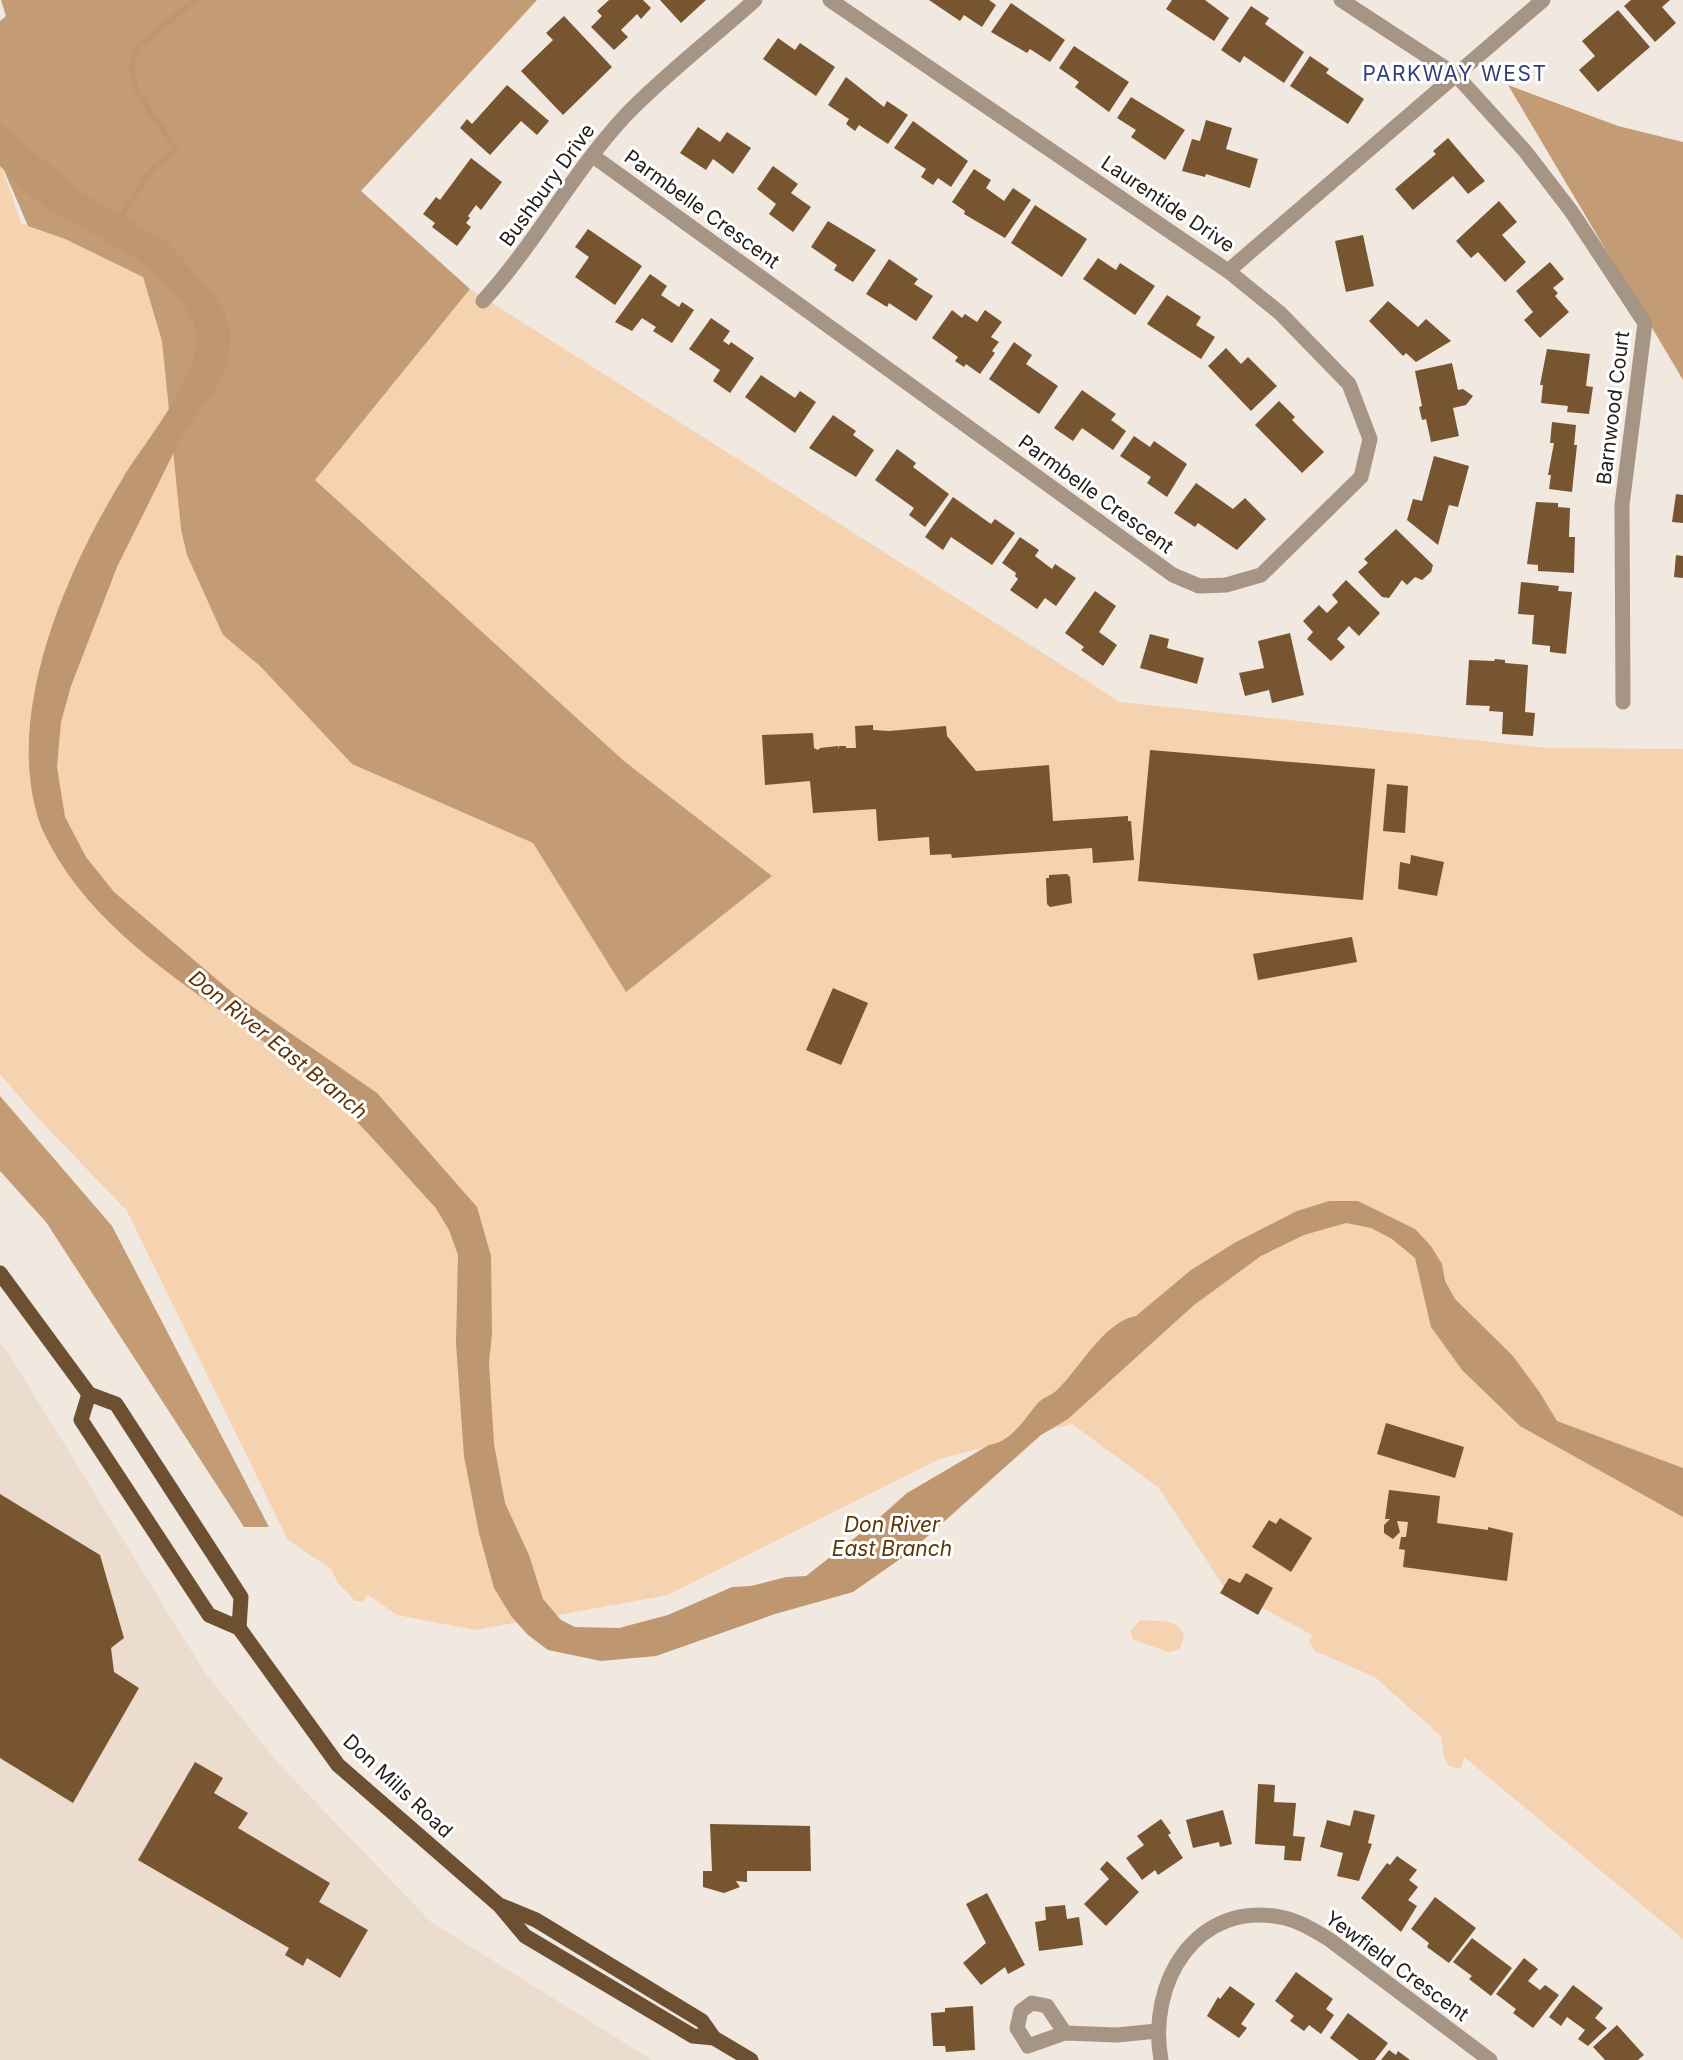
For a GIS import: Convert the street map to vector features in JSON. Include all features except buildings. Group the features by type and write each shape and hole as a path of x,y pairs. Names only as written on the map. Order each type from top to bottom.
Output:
{"main road":[{"path":"0,1274 89,1394 116,1404 241,1597 239,1628 209,1615 81,1420 89,1394"},
{"name":"Don Mills Road","path":"239,1628 339,1765 499,1905 525,1936 693,2036 714,2038 750,2060"}],"street":[{"name":"Bushbury Drive","path":"483,301 511,269 567,187 626,116 755,0"},
{"name":"Laurentide Drive","path":"830,0 1228,271 1543,0"},
{"name":"Barnwood Court","path":"1341,0 1456,75 1525,151 1572,211 1646,323 1622,505 1623,702"},
{"name":"Parmbelle Crescent","path":"593,156 1173,575 1199,586 1226,585 1261,575 1361,477 1370,439 1349,384 1280,313 1228,271"},
{"name":"Yewfield Crescent","path":"1161,2060 1157,2031 1165,1986 1193,1942 1210,1927 1234,1918 1259,1916 1284,1918 1306,1926 1330,1940 1490,2060"},
{"path":"1065,2033 1117,2034 1157,2031"}],"shaded area":[{"path":"1,0 537,0 361,191 470,289 315,480 624,761 772,876 626,992 533,843 352,764 260,666 223,635 187,555 181,529 162,341 143,277 65,239 28,226 0,161 0,21 6,16"},
{"path":"1508,85 1618,126 1683,142 1683,380"},
{"path":"0,161 21,223 65,239 143,277 162,341 172,423 223,635 260,666 352,764 533,843 563,889 771,875 624,761 315,480 470,289 1120,702 1548,748 1683,749 1683,1939 1464,1757 1462,1766 1458,1769 1449,1766 1444,1758 1441,1736 1375,1677 1315,1651 1309,1642 1312,1635 1224,1587 1159,1488 1072,1424 940,1459 668,1595 476,1630 397,1615 368,1595 363,1601 355,1601 338,1583 331,1569 288,1540 127,1211 36,1116 0,1074"},
{"path":"0,1096 112,1226 269,1527 244,1527 46,1222 0,1171"},
{"path":"0,1344 9,1354 205,1673 279,1764 431,1922 652,2060 0,2060"},
{"path":"1141,1620 1167,1622 1178,1626 1184,1637 1179,1650 1168,1652 1132,1639 1131,1630"}],"water":[{"name":"Don River East Branch","path":"0,123 85,194 168,243 223,308 231,329 228,362 219,383 181,438 117,567 71,686 61,722 57,767 65,817 86,857 114,892 234,994 377,1093 477,1207 491,1256 492,1334 489,1363 494,1444 505,1503 529,1555 543,1599 561,1620 575,1627 619,1628 668,1615 732,1587 751,1586 786,1577 806,1576 870,1526 907,1493 989,1445 1004,1440 1039,1402 1065,1382 1113,1327 1136,1316 1191,1270 1236,1242 1297,1211 1329,1201 1358,1201 1415,1229 1431,1246 1442,1264 1445,1281 1455,1299 1513,1356 1557,1421 1683,1468 1683,1517 1520,1426 1462,1370 1431,1327 1415,1258 1392,1239 1371,1228 1346,1223 1304,1235 1261,1256 1194,1305 1068,1419 1041,1435 910,1552 853,1592 775,1614 656,1656 601,1661 548,1650 528,1635 511,1616 494,1588 479,1533 464,1456 456,1343 458,1255 449,1230 435,1207 358,1123 325,1091 125,937 93,905 65,869 42,829 31,786 29,741 34,695 45,648 61,601 80,557 101,515 185,380 193,359 196,339 193,322 181,301 165,283 128,254 39,203 0,166"}],"waterway":[{"path":"117,223 154,167 176,151 136,88 133,61 139,46 195,0"}],"district":[{"name":"PARKWAY WEST","path":"1455,74"}]}
